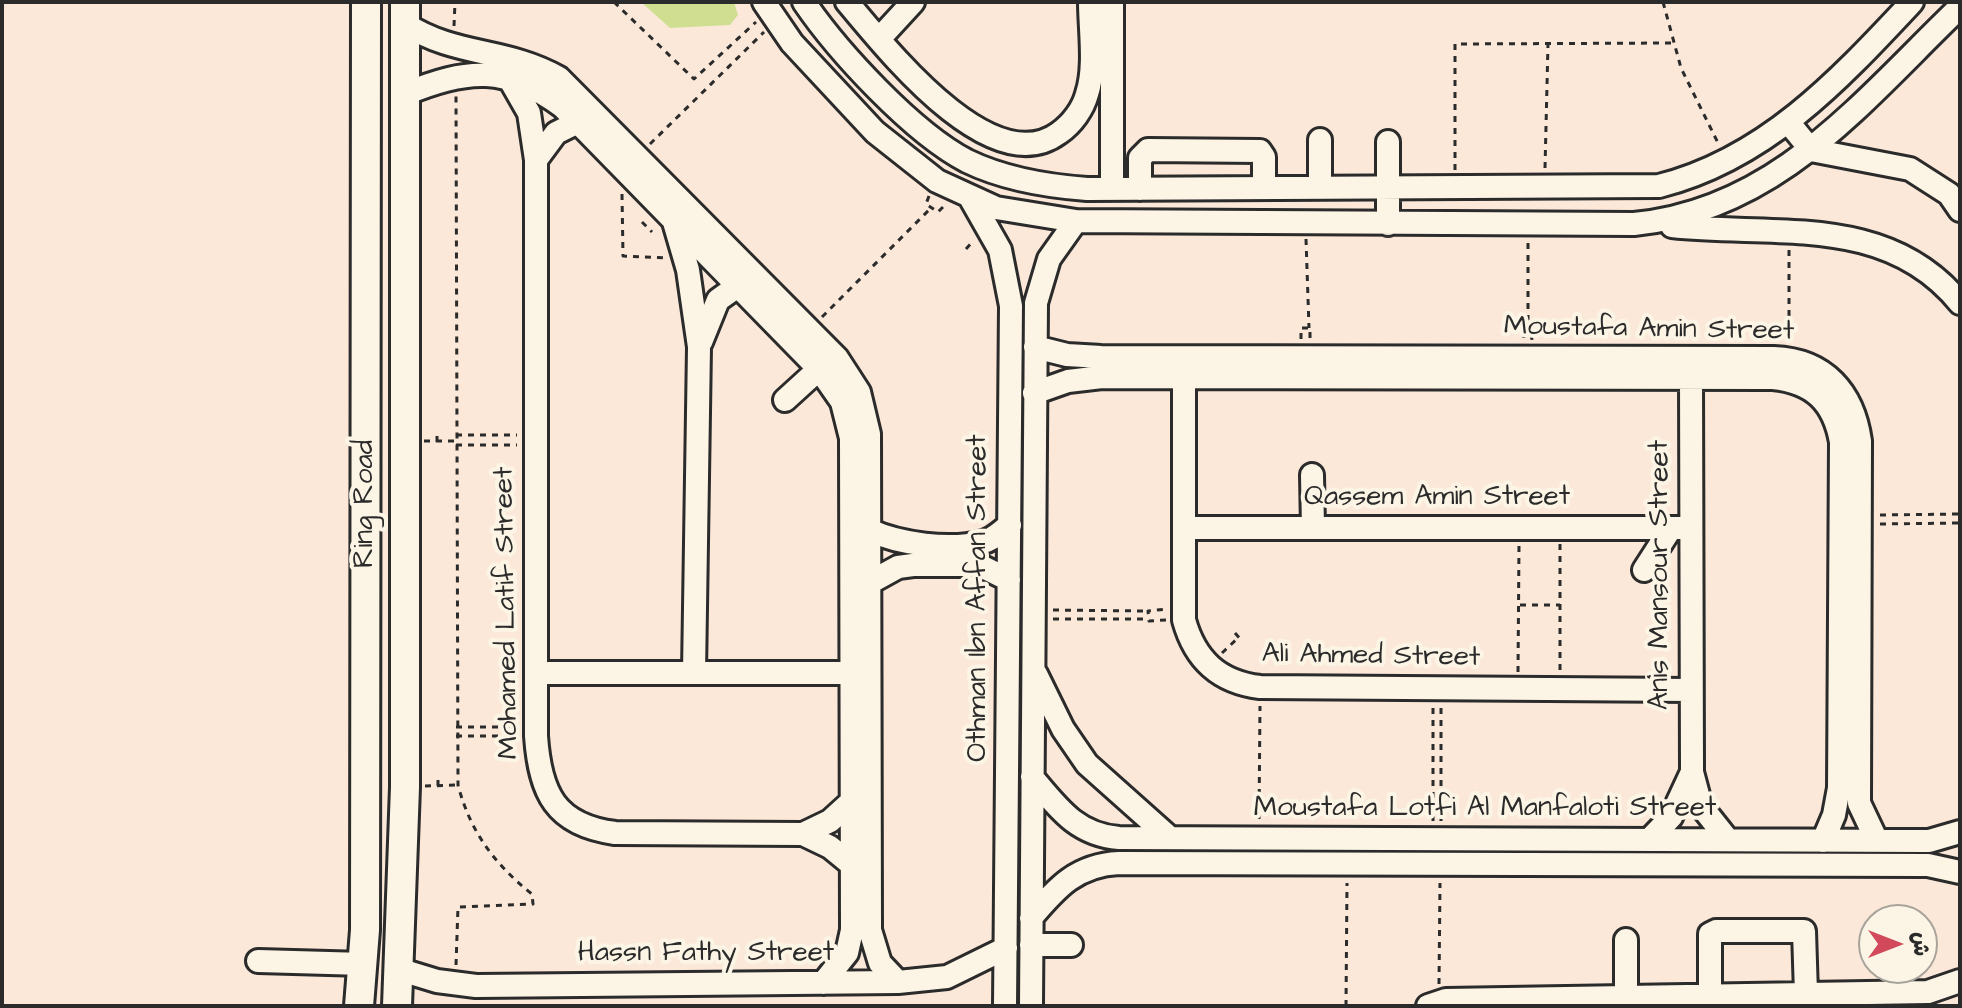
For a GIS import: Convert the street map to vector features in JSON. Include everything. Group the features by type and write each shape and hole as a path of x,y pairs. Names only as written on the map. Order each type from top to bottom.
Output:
{"main road":[{"name":"Ring Road","path":"359,1006 364,964 366,2"},
{"name":"Ring Road","path":"397,1006 401,970 405,787 405,13"},
{"path":"366,347 404,347"}],"street":[{"path":"804,2 879,90 965,160 1037,183 1112,189 1659,186 1728,162 1789,123 1912,2"},
{"path":"847,2 879,39 962,120 982,134 1014,144 1050,139 1066,128 1088,92 1090,2"},
{"path":"879,39 913,2"},
{"path":"1112,2 1112,189"},
{"path":"769,11 856,114 916,166 971,199 1022,214 1076,221 1527,224 1665,221 1742,195 1811,150 1960,7"},
{"path":"405,13 442,44 512,56 537,65 580,95 672,216 819,369 869,434 870,930 880,963 898,982"},
{"path":"405,94 456,75 492,74 547,95 630,161 810,328 849,374 856,414 851,438 851,942 823,983"},
{"name":"Mohamed Latif Street","path":"509,78 529,113 536,160 536,732 543,786 555,806 572,821 592,830 803,834 830,847 852,865"},
{"path":"856,114 879,90"},
{"path":"536,160 556,133 578,122"},
{"path":"1789,123 1811,150 1910,169 1949,194 1960,210"},
{"path":"965,160 982,134"},
{"path":"1320,140 1320,188"},
{"path":"1388,142 1388,224"},
{"path":"1140,189 1140,158 1148,150 1260,151 1264,157 1264,188"},
{"name":"Othman Ibn Affan Street","path":"971,199 1000,250 1008,278 1010,525 1005,1006"},
{"path":"672,216 685,258 699,347 694,673"},
{"name":"Othman Ibn Affan Street","path":"1031,1006 1035,347 1040,281 1049,259 1076,221"},
{"path":"1665,221 1676,227 1789,230 1847,236 1891,250 1930,274 1960,303"},
{"path":"699,347 718,300 739,285"},
{"name":"Moustafa Amin Street","path":"1035,347 1067,355 1101,357 1789,359 1812,365 1832,378 1847,396 1857,417 1860,441 1859,803 1877,841"},
{"path":"785,400 819,369"},
{"name":"Moustafa Amin Street","path":"1034,393 1085,378 1184,377 1691,378 1793,380 1812,389 1827,403 1837,421 1841,442 1839,788 1834,815 1823,841"},
{"name":"Ali Ahmed Street","path":"1184,377 1184,614 1189,637 1208,666 1223,677 1260,687 1691,690"},
{"name":"Anis Mansour Street","path":"1691,378 1681,528 1691,690 1692,772 1701,806 1728,840"},
{"path":"1312,475 1313,528"},
{"path":"869,530 905,543 972,544 987,541 1010,525"},
{"name":"Qassem Amin Street","path":"1184,528 1681,528"},
{"path":"1644,570 1681,528"},
{"path":"869,583 898,567 913,565 979,565 1009,580"},
{"path":"1033,667 1063,729 1081,755 1102,779 1170,838"},
{"path":"536,673 851,673"},
{"name":"Anis Mansour Street","path":"1657,840 1692,772"},
{"name":"Moustafa Lotfi Al Manfaloti Street","path":"1032,777 1066,817 1090,833 1105,837 1929,841 1960,832"},
{"path":"803,834 830,821 852,801"},
{"path":"1657,840 1665,864"},
{"name":"Moustafa Lotfi Al Manfaloti Street","path":"1031,918 1061,883 1073,874 1103,863 1928,865 1960,872"},
{"path":"1006,871 1031,871"},
{"path":"1710,995 1710,934 1716,931 1804,931 1806,994"},
{"path":"1626,940 1626,997"},
{"path":"1031,945 1071,945"},
{"name":"Hassn Fathy Street","path":"401,970 456,985 898,982 947,977 1006,948"},
{"path":"258,961 364,964"},
{"path":"1433,1004 1928,992 1960,981"}],"path":[{"path":"614,2 694,79 769,11"},
{"path":"1663,2 1673,43 1689,86 1728,162"},
{"path":"685,258 623,256 630,161 769,11"},
{"path":"1455,188 1455,44 1673,43"},
{"path":"1545,189 1548,44"},
{"path":"456,75 458,785 477,836 511,877 533,895 533,904 458,907 456,985"},
{"path":"810,328 931,208"},
{"path":"642,222 652,232"},
{"path":"1306,223 1309,328"},
{"path":"1527,224 1528,327"},
{"path":"1789,230 1789,359"},
{"path":"456,435 536,440"},
{"path":"404,441 536,440"},
{"path":"1860,520 1960,514"},
{"path":"1860,520 1960,523"},
{"path":"1518,689 1519,528"},
{"path":"1560,528 1560,689"},
{"path":"1519,605 1560,605"},
{"path":"1033,615 1148,611 1184,614"},
{"path":"1148,611 1148,619"},
{"path":"1033,615 1148,619 1184,614"},
{"path":"1235,633 1243,642"},
{"path":"1259,839 1260,687"},
{"path":"1437,688 1437,839"},
{"path":"1437,688 1437,839"},
{"path":"456,727 536,732"},
{"path":"456,736 536,732"},
{"path":"405,787 458,785"},
{"path":"1346,1006 1347,863"},
{"path":"1433,1004 1440,863"}],"green space":[{"path":"641,2 734,2 738,15 730,25 670,28"}]}
